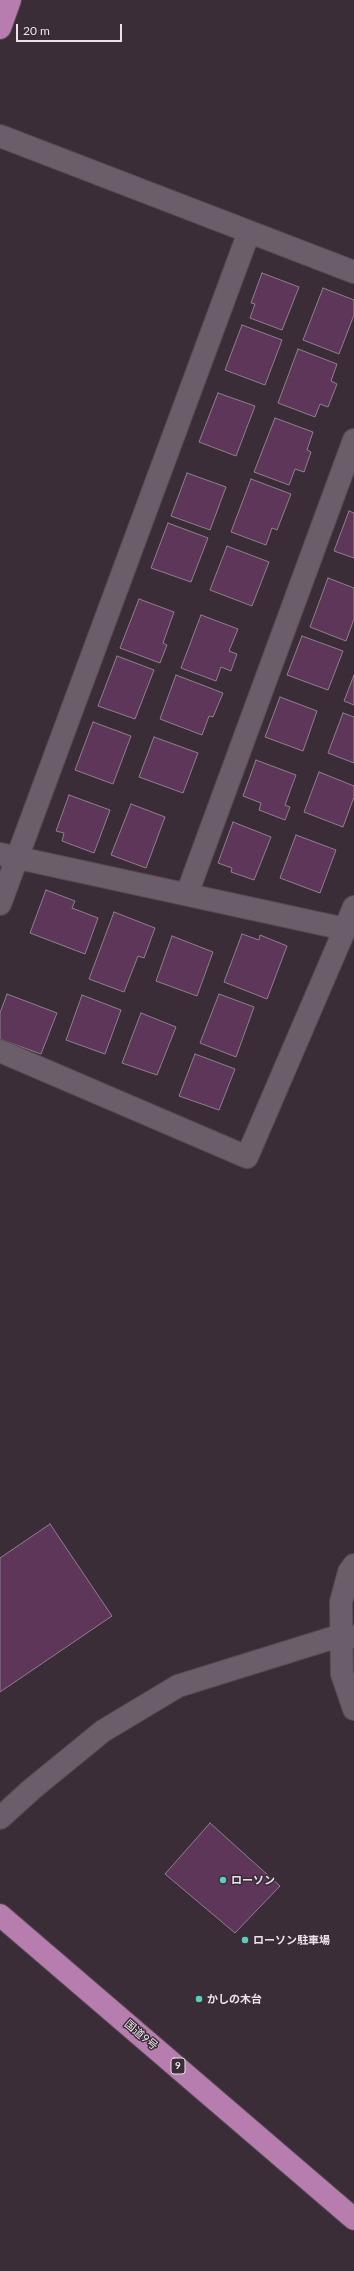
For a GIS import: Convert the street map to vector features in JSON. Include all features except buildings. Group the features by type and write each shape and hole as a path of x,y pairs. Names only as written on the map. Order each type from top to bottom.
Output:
{"highway":[{"path":"0,28 10,0"},
{"name":"国道9号","path":"0,1915 354,2219"}],"street":[{"path":"0,136 354,272"},
{"path":"0,904 9,855 249,232"},
{"path":"187,894 354,440"},
{"path":"9,855 345,929"},
{"path":"0,1051 247,1157 354,907"},
{"path":"354,1565 349,1572 341,1602 348,1636 342,1674 354,1709"},
{"path":"0,1818 32,1789 103,1731 178,1686 348,1636"}],"place":[{"name":"ローソン","path":"223,1880"},
{"name":"ローソン駐車場","path":"245,1940"},
{"name":"かしの木台","path":"199,1999"}]}
